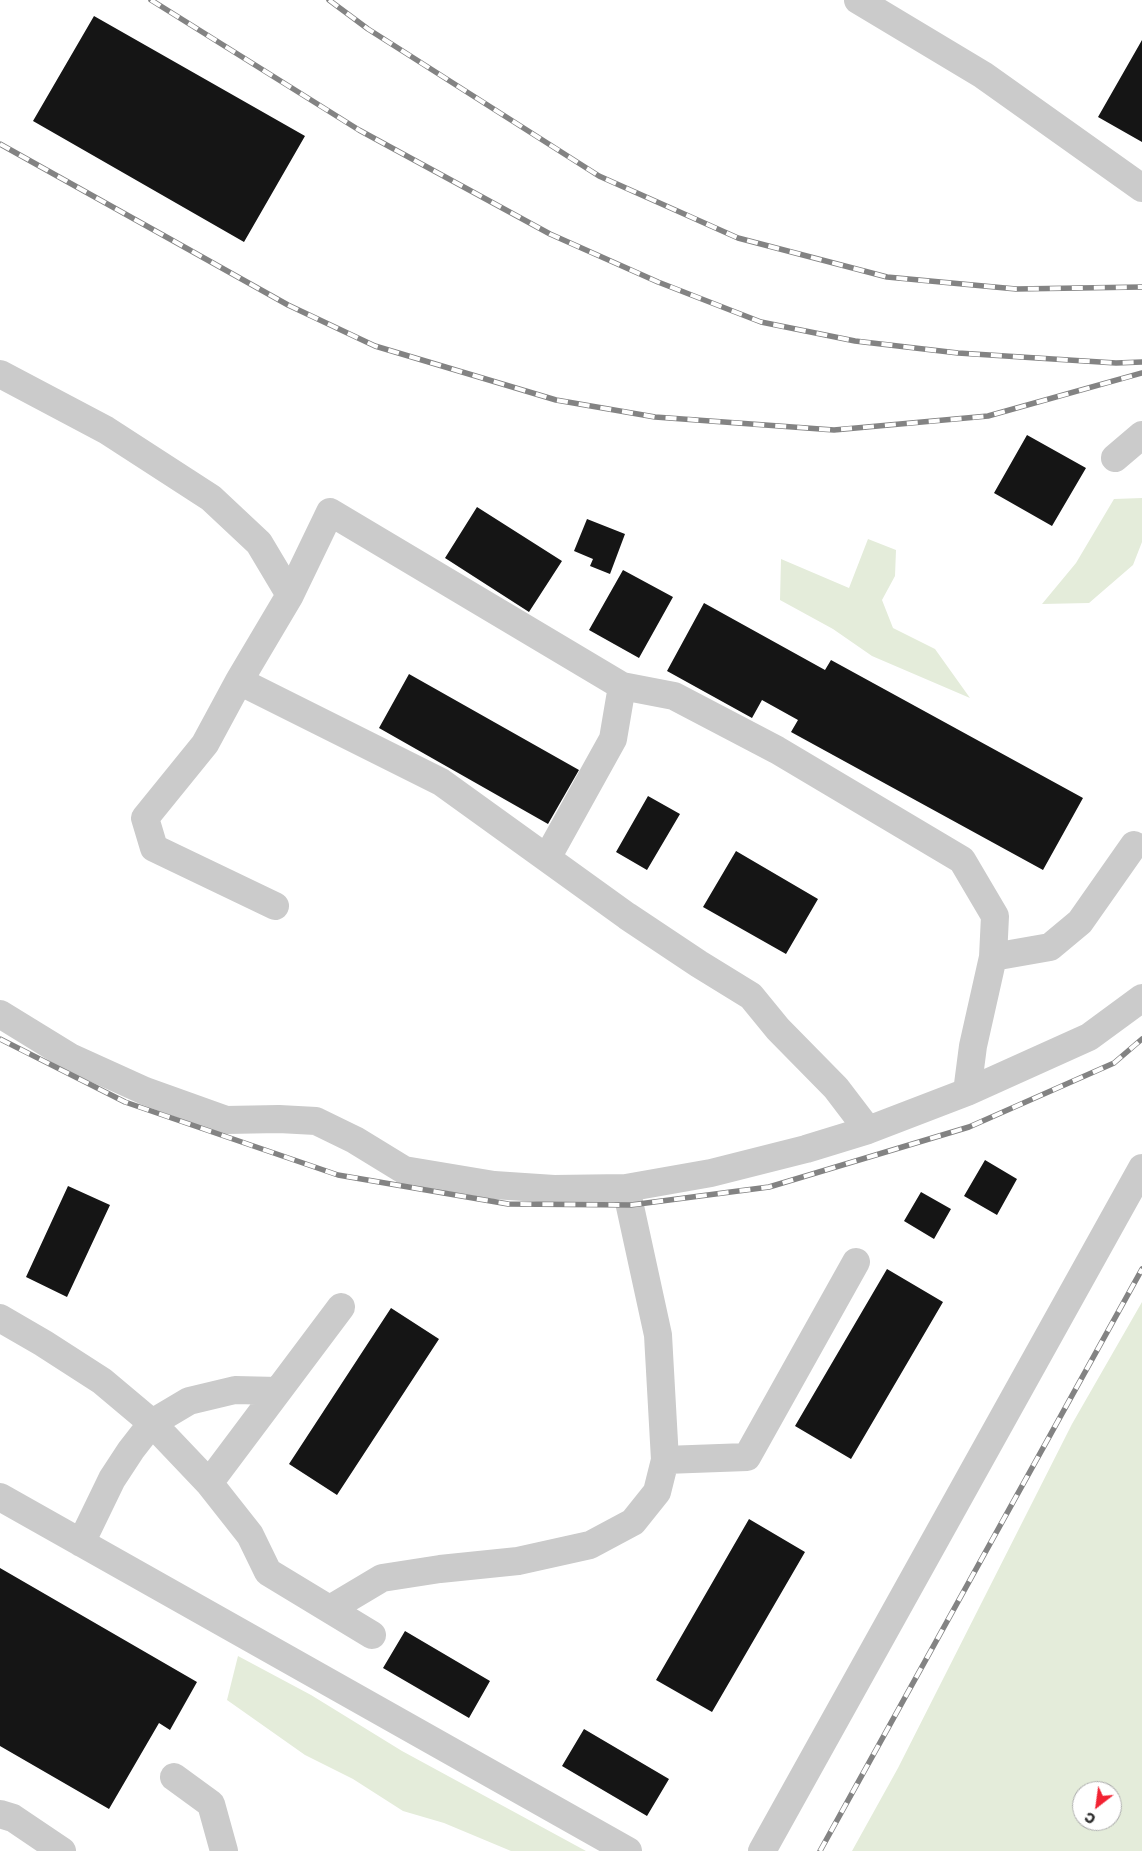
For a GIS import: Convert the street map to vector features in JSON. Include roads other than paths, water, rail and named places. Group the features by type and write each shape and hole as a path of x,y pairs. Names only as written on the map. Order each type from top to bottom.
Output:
{"street":[{"path":"858,0 983,76 1142,188"},
{"path":"0,374 106,430 211,498 259,542 290,595"},
{"path":"1115,458 1142,435"},
{"path":"275,906 154,848 145,818 205,744 239,681 290,595 330,512 622,686 674,696 777,750 962,860 995,916 993,956 973,1046 967,1092"},
{"path":"239,681 440,782 628,916 699,964 751,996 778,1029 836,1088 868,1130"},
{"path":"548,858 613,739 622,686"},
{"path":"993,956 1050,947 1080,922 1134,845"},
{"path":"0,1014 70,1057 145,1091 226,1120 279,1119 316,1121 356,1140 404,1170 494,1185 554,1189 626,1188 711,1173 806,1149 868,1130 967,1092 1089,1037 1142,998"},
{"path":"762,1851 1142,1168"},
{"path":"330,1609 382,1578 440,1569 518,1561 590,1545 633,1522 657,1492 664,1460 658,1335 626,1188"},
{"path":"664,1460 748,1457 856,1262"},
{"path":"210,1483 341,1307"},
{"path":"0,1318 43,1343 102,1382 152,1423 210,1483 250,1535 268,1572 372,1635"},
{"path":"81,1543 112,1479 152,1423 189,1401 235,1390 278,1391"},
{"path":"0,1497 628,1851"},
{"path":"174,1777 211,1804 224,1851"},
{"path":"0,1814 13,1818 62,1851"}],"railway":[{"path":"151,0 359,130 550,234 658,282 761,322 855,341 958,353 1116,363 1142,362"},
{"path":"329,0 368,29 599,176 738,238 887,277 1016,289 1142,287"},
{"path":"0,144 288,305 375,346 556,400 655,417 834,430 988,416 1142,373"},
{"path":"0,1039 125,1102 338,1175 508,1204 631,1205 769,1187 969,1127 1114,1063 1142,1039"},
{"path":"820,1851 1142,1269"}]}
